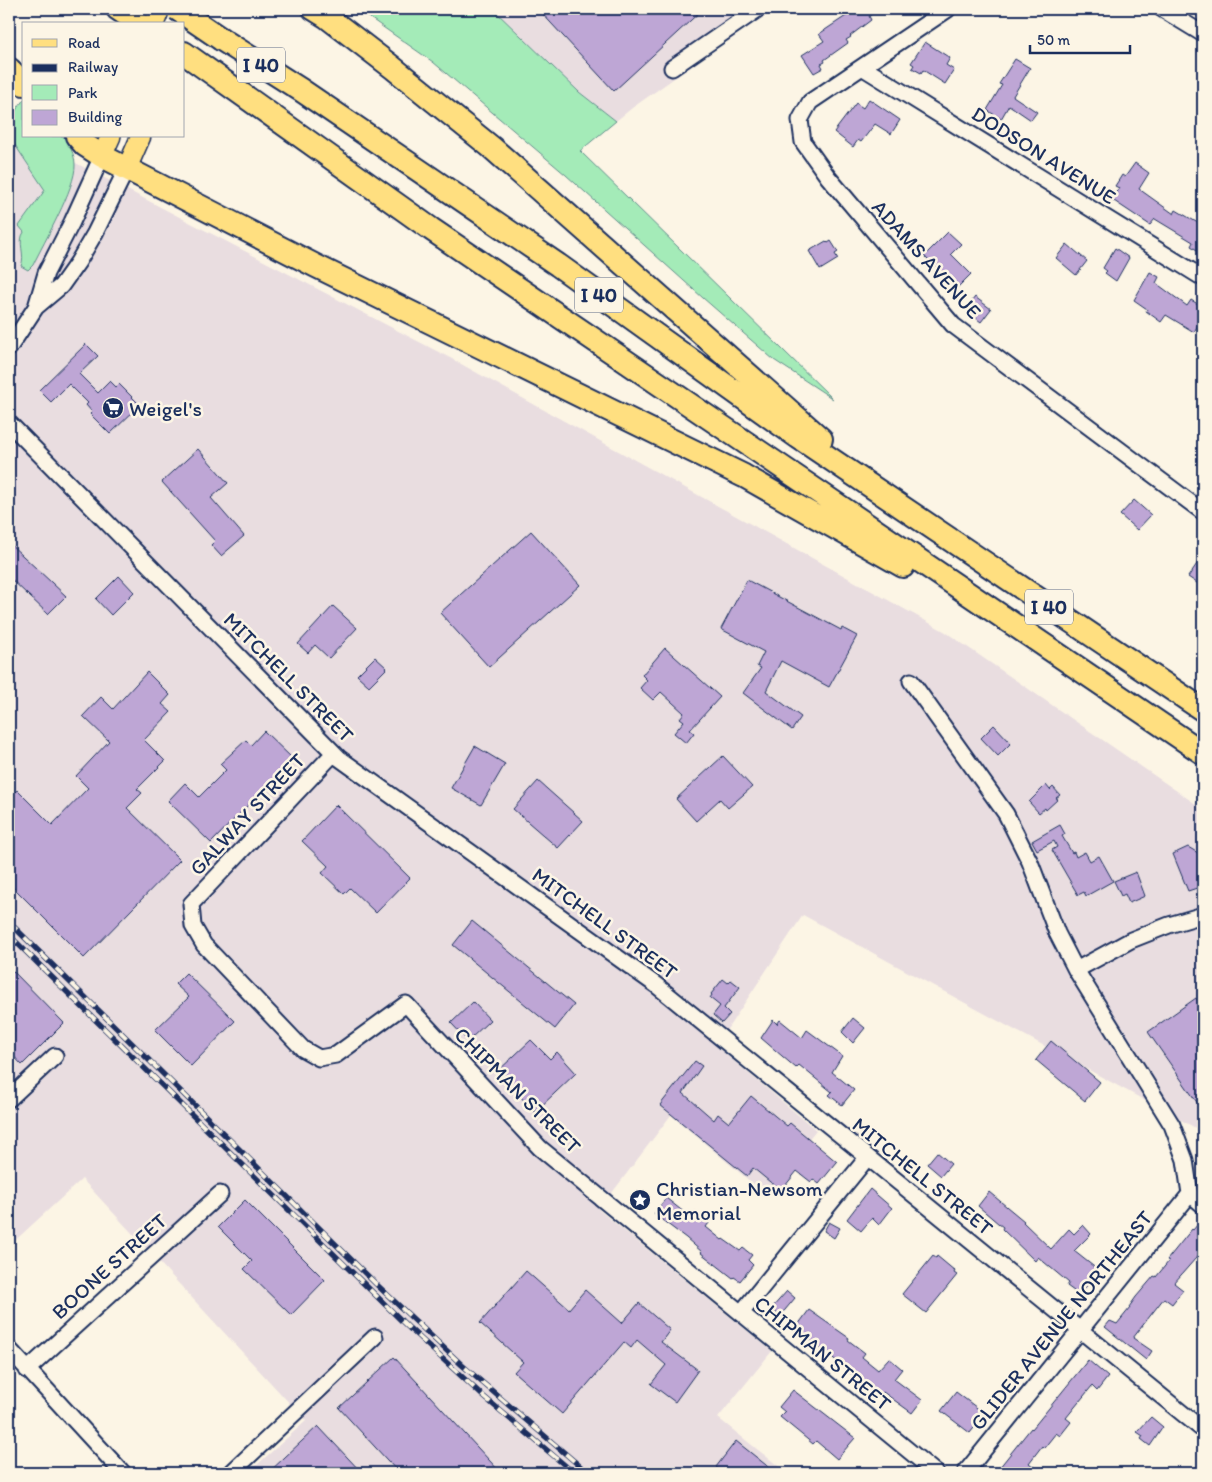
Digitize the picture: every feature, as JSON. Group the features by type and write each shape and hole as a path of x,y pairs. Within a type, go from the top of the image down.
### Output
{"highway":[{"path":"118,9 137,22"},
{"name":"I 40","path":"177,9 301,90 542,254 798,437 1203,710"},
{"path":"314,9 385,62 491,147 896,503"},
{"name":"I 40","path":"185,54 431,229 1203,753"},
{"path":"9,69 22,82"},
{"path":"79,138 85,144 107,146 127,168 316,266 744,476 1047,648"}],"main road":[{"path":"155,22 160,9"},
{"path":"183,22 188,9"},
{"path":"127,168 141,138"}],"street":[{"path":"672,68 758,9"},
{"name":"ADAMS AVENUE","path":"948,9 810,102 800,120 803,142 828,177 953,325 1203,512"},
{"path":"1162,9 1203,34"},
{"name":"DODSON AVENUE","path":"862,67 1203,278"},
{"path":"36,307 46,273 107,146"},
{"path":"9,348 36,307 61,286 78,262 95,233 127,168"},
{"name":"MITCHELL STREET","path":"9,423 334,753 656,985 1203,1430"},
{"path":"911,680 1006,814 1030,862 1057,933 1076,970 1172,1124 1185,1160 1190,1194 1203,1205"},
{"name":"GALWAY STREET","path":"191,904 334,753"},
{"name":"CHIPMAN STREET","path":"191,904 193,926 204,945 303,1049 319,1058 336,1055 406,1004 540,1148 936,1473"},
{"path":"1076,970 1131,940 1203,915"},
{"path":"9,1099 54,1056"},
{"path":"741,1313 867,1158"},
{"name":"BOONE STREET","path":"28,1370 220,1194"},
{"name":"GLIDER AVENUE NORTHEAST","path":"965,1473 1190,1194"},
{"path":"231,1473 375,1337"},
{"path":"9,1350 123,1473"}],"shaded area":[{"path":"493,9 772,9 616,121 579,92"},
{"path":"9,105 22,117 22,138 28,138 452,359 944,631 1203,809 1203,1132 803,915 716,1046 816,1130 764,1193 671,1115 599,1210 772,1351 718,1418 787,1473 593,1473 579,1463 566,1473 248,1473 306,1421 82,1179 9,1246"}],"green space":[{"path":"357,9 493,9 579,92 616,121 580,151 833,399 774,360 566,175 433,62"},
{"path":"22,102 22,138 64,138 73,153 75,161 74,175 65,200 33,265 28,270 21,266 23,257 21,240 24,232 19,226 45,190 9,136 9,120"}],"building":[{"path":"538,9 703,9 614,91"},
{"path":"845,9 879,9 869,16 871,20 846,40 848,43 824,60 825,62 821,64 823,68 814,73 802,55 824,41 819,34 849,14"},
{"path":"925,42 950,58 946,65 954,70 945,84 923,70 921,73 912,68 914,65 911,63"},
{"path":"1015,59 1030,68 1013,96 1037,112 1031,120 1009,105 1001,119 987,110 1002,85 999,84"},
{"path":"869,99 900,120 891,134 875,124 861,142 858,140 853,147 834,132 856,103 863,108"},
{"path":"1135,163 1149,173 1139,189 1174,214 1176,210 1203,226 1203,254 1191,246 1193,242 1155,219 1150,225 1111,199 1119,188 1115,186 1122,175 1125,177"},
{"path":"948,232 961,244 951,254 971,274 957,288 924,256"},
{"path":"826,241 828,243 831,241 838,252 835,254 838,259 820,270 809,251"},
{"path":"1067,244 1087,261 1076,275 1056,258"},
{"path":"1115,248 1129,258 1116,281 1105,273 1107,271 1103,268"},
{"path":"1150,272 1159,277 1156,283 1187,306 1191,300 1203,307 1203,316 1194,332 1166,315 1161,322 1134,300"},
{"path":"975,297 991,309 981,322 965,310"},
{"path":"86,344 98,356 79,374 98,393 110,381 116,387 119,384 140,405 110,434 90,414 92,412 86,405 88,403 69,384 51,402 39,390"},
{"path":"198,449 228,483 211,498 244,536 221,556 211,545 215,541 162,482"},
{"path":"1134,500 1151,515 1137,530 1120,515"},
{"path":"531,531 580,585 489,667 440,613"},
{"path":"9,543 66,596 48,614 9,577"},
{"path":"1203,555 1203,587 1188,577"},
{"path":"119,576 134,592 111,615 96,599"},
{"path":"747,580 841,630 842,628 857,636 829,687 781,661 766,691 801,717 792,730 743,693 761,668 757,666 764,652 721,629"},
{"path":"333,606 357,628 329,658 315,645 308,653 298,644"},
{"path":"665,648 720,697 690,730 694,733 686,743 674,733 684,721 680,718 684,713 661,692 653,700 640,688 647,680 642,675"},
{"path":"375,657 387,668 369,686 357,675"},
{"path":"147,672 170,695 162,704 171,712 144,740 165,761 137,789 142,793 127,808 180,860 84,958 9,883 9,798 17,790 52,825 88,788 76,776 109,741 83,716 101,697 113,709"},
{"path":"994,725 1011,743 998,756 981,738"},
{"path":"264,731 293,759 211,843 168,801 185,783 199,797 226,770 220,764 246,740 251,745"},
{"path":"475,746 505,764 481,805 451,788"},
{"path":"723,756 752,787 728,808 720,799 696,821 676,799"},
{"path":"538,781 583,821 558,848 513,809"},
{"path":"1046,785 1050,790 1053,787 1060,795 1046,810 1045,808 1039,813 1029,802"},
{"path":"336,805 410,878 376,913 350,888 344,894 322,873 328,866 302,841"},
{"path":"1060,825 1065,834 1062,836 1072,853 1074,852 1076,857 1085,852 1090,861 1099,856 1113,881 1086,896 1084,892 1078,895 1052,850 1057,847 1054,841 1037,850 1032,841"},
{"path":"1188,847 1203,856 1203,886 1188,891 1173,854"},
{"path":"1136,872 1145,896 1129,903 1125,894 1121,896 1114,881"},
{"path":"472,921 574,1005 555,1029 453,945"},
{"path":"9,967 64,1023 22,1065 9,1051"},
{"path":"186,973 235,1021 191,1066 155,1030 189,997 175,984"},
{"path":"723,979 728,983 731,980 740,987 724,1008 730,1014 722,1023 713,1015 720,1006 710,998"},
{"path":"1196,998 1203,1009 1203,1111 1148,1032"},
{"path":"473,1002 490,1020 468,1041 451,1023"},
{"path":"853,1018 865,1028 853,1043 842,1032"},
{"path":"773,1020 777,1024 780,1020 802,1038 807,1030 842,1056 832,1072 854,1090 842,1105 829,1095 832,1092 799,1065 796,1068 761,1038"},
{"path":"531,1040 550,1059 557,1052 576,1073 535,1112 497,1072"},
{"path":"1051,1041 1100,1082 1085,1101 1036,1060"},
{"path":"695,1061 702,1066 683,1093 714,1120 718,1114 729,1123 751,1096 787,1126 790,1123 837,1162 819,1184 813,1179 811,1182 797,1171 781,1191 753,1168 747,1176 660,1105"},
{"path":"937,1152 951,1164 941,1176 927,1164"},
{"path":"870,1189 892,1208 879,1225 872,1218 861,1231 847,1219"},
{"path":"989,1192 1024,1221 1051,1249 1069,1229 1074,1234 1083,1225 1091,1234 1074,1251 1098,1270 1082,1292 1078,1294 1067,1286 1069,1283 1038,1257 1035,1261 1002,1229 1003,1227 978,1206"},
{"path":"666,1198 690,1217 695,1211 709,1223 706,1227 722,1240 740,1251 743,1248 752,1255 748,1260 753,1265 740,1281 733,1278 654,1214"},
{"path":"245,1200 325,1280 291,1315 244,1269 252,1261 218,1227"},
{"path":"1203,1218 1203,1250 1174,1283 1183,1290 1172,1304 1164,1298 1133,1338 1152,1351 1146,1360 1105,1327 1110,1321 1117,1324 1136,1297 1154,1276 1156,1277 1169,1261 1167,1260"},
{"path":"829,1222 840,1228 834,1238 824,1231"},
{"path":"933,1256 936,1258 937,1256 955,1271 954,1273 957,1275 926,1313 902,1294"},
{"path":"526,1271 569,1309 585,1290 622,1323 639,1303 670,1330 661,1342 698,1370 675,1402 651,1384 666,1365 637,1340 631,1348 624,1342 562,1414 514,1372 523,1362 480,1323"},
{"path":"787,1291 795,1298 780,1316 771,1309"},
{"path":"809,1310 849,1338 848,1340 865,1353 862,1357 878,1370 889,1358 902,1369 894,1379 922,1400 912,1413 883,1392 881,1396 874,1392 795,1329"},
{"path":"394,1357 501,1473 399,1473 339,1408"},
{"path":"1088,1360 1108,1377 1097,1391 1092,1386 1066,1418 1071,1422 1060,1436 1056,1433 1044,1448 1042,1446 1029,1463 1034,1467 1029,1473 995,1473 1031,1428"},
{"path":"793,1390 855,1438 837,1459 816,1441 813,1444 780,1417 785,1412 779,1407"},
{"path":"956,1392 985,1414 970,1433 941,1411"},
{"path":"1151,1417 1163,1427 1150,1446 1141,1439 1143,1436 1137,1432"},
{"path":"318,1426 362,1473 268,1473"},
{"path":"736,1441 776,1473 724,1473 716,1467"}],"railway":[{"path":"9,922 376,1284 462,1365 588,1473"},
{"path":"9,935 408,1327 483,1396 574,1473"}],"place":[{"name":"Weigel's","path":"113,408"},
{"name":"Christian-Newsom Memorial","path":"640,1200"}]}
